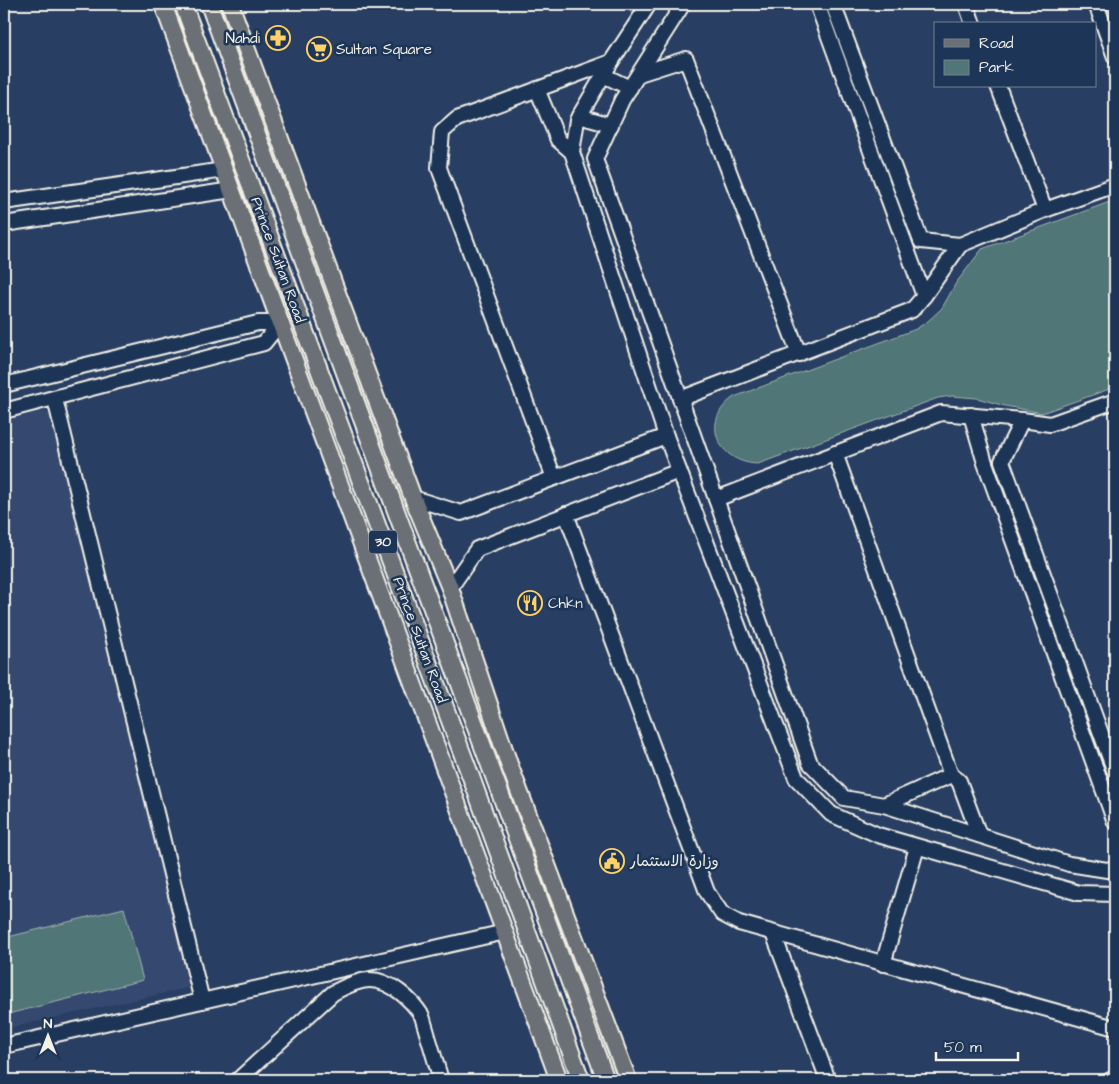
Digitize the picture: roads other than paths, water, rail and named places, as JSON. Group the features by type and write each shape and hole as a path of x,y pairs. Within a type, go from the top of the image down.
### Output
{"main road":[{"path":"163,4 559,1080"},
{"name":"Prince Sultan Road","path":"183,4 581,1080"},
{"name":"Prince Sultan Road","path":"208,4 606,1080"},
{"path":"230,4 414,498 450,588 509,764 628,1080"},
{"path":"305,264 324,256"},
{"path":"364,548 383,542"},
{"path":"492,770 509,764"}],"street":[{"path":"649,4 579,116 572,152 666,436 796,778 831,814 878,835 1079,893 1115,894"},
{"path":"683,4 622,100 595,159 810,763 844,798 884,805 1069,864 1107,870 1115,868"},
{"path":"817,4 924,296"},
{"path":"833,4 921,241 960,244 1045,210 1115,185"},
{"path":"966,4 972,22"},
{"path":"1096,4 1115,57"},
{"path":"639,74 686,59 799,354"},
{"path":"554,478 439,168 442,132 457,119 611,62"},
{"path":"603,75 630,88"},
{"path":"999,88 1045,210"},
{"path":"537,89 558,140 572,152"},
{"path":"579,116 611,125"},
{"path":"4,202 224,170"},
{"path":"4,224 232,190"},
{"path":"680,399 912,310 960,244"},
{"path":"4,385 258,323 280,323"},
{"path":"4,411 264,343 280,323"},
{"path":"54,398 202,1000"},
{"path":"716,499 940,413 1050,424 1114,406"},
{"path":"971,416 985,463 1115,822"},
{"path":"1022,420 1002,461 1110,740 1115,772"},
{"path":"414,498 461,513 666,436"},
{"path":"835,453 952,775 959,781 979,835"},
{"path":"985,463 1002,461"},
{"path":"450,588 477,548 679,471"},
{"path":"566,514 707,892 722,914 738,923 1115,1028"},
{"path":"884,805 952,775"},
{"path":"883,964 917,847"},
{"path":"4,1046 505,932"},
{"path":"773,933 828,1080"},
{"path":"238,1080 333,993 344,987 371,980 385,983 406,997 416,1007 422,1016 441,1080"},
{"path":"1110,1080 1115,1078"}],"place":[{"name":"Nahdi","path":"278,38"},
{"name":"Sultan Square","path":"319,49"},
{"name":"Chkn","path":"530,603"},
{"name":"وزارة الاستثمار","path":"612,861"}]}
